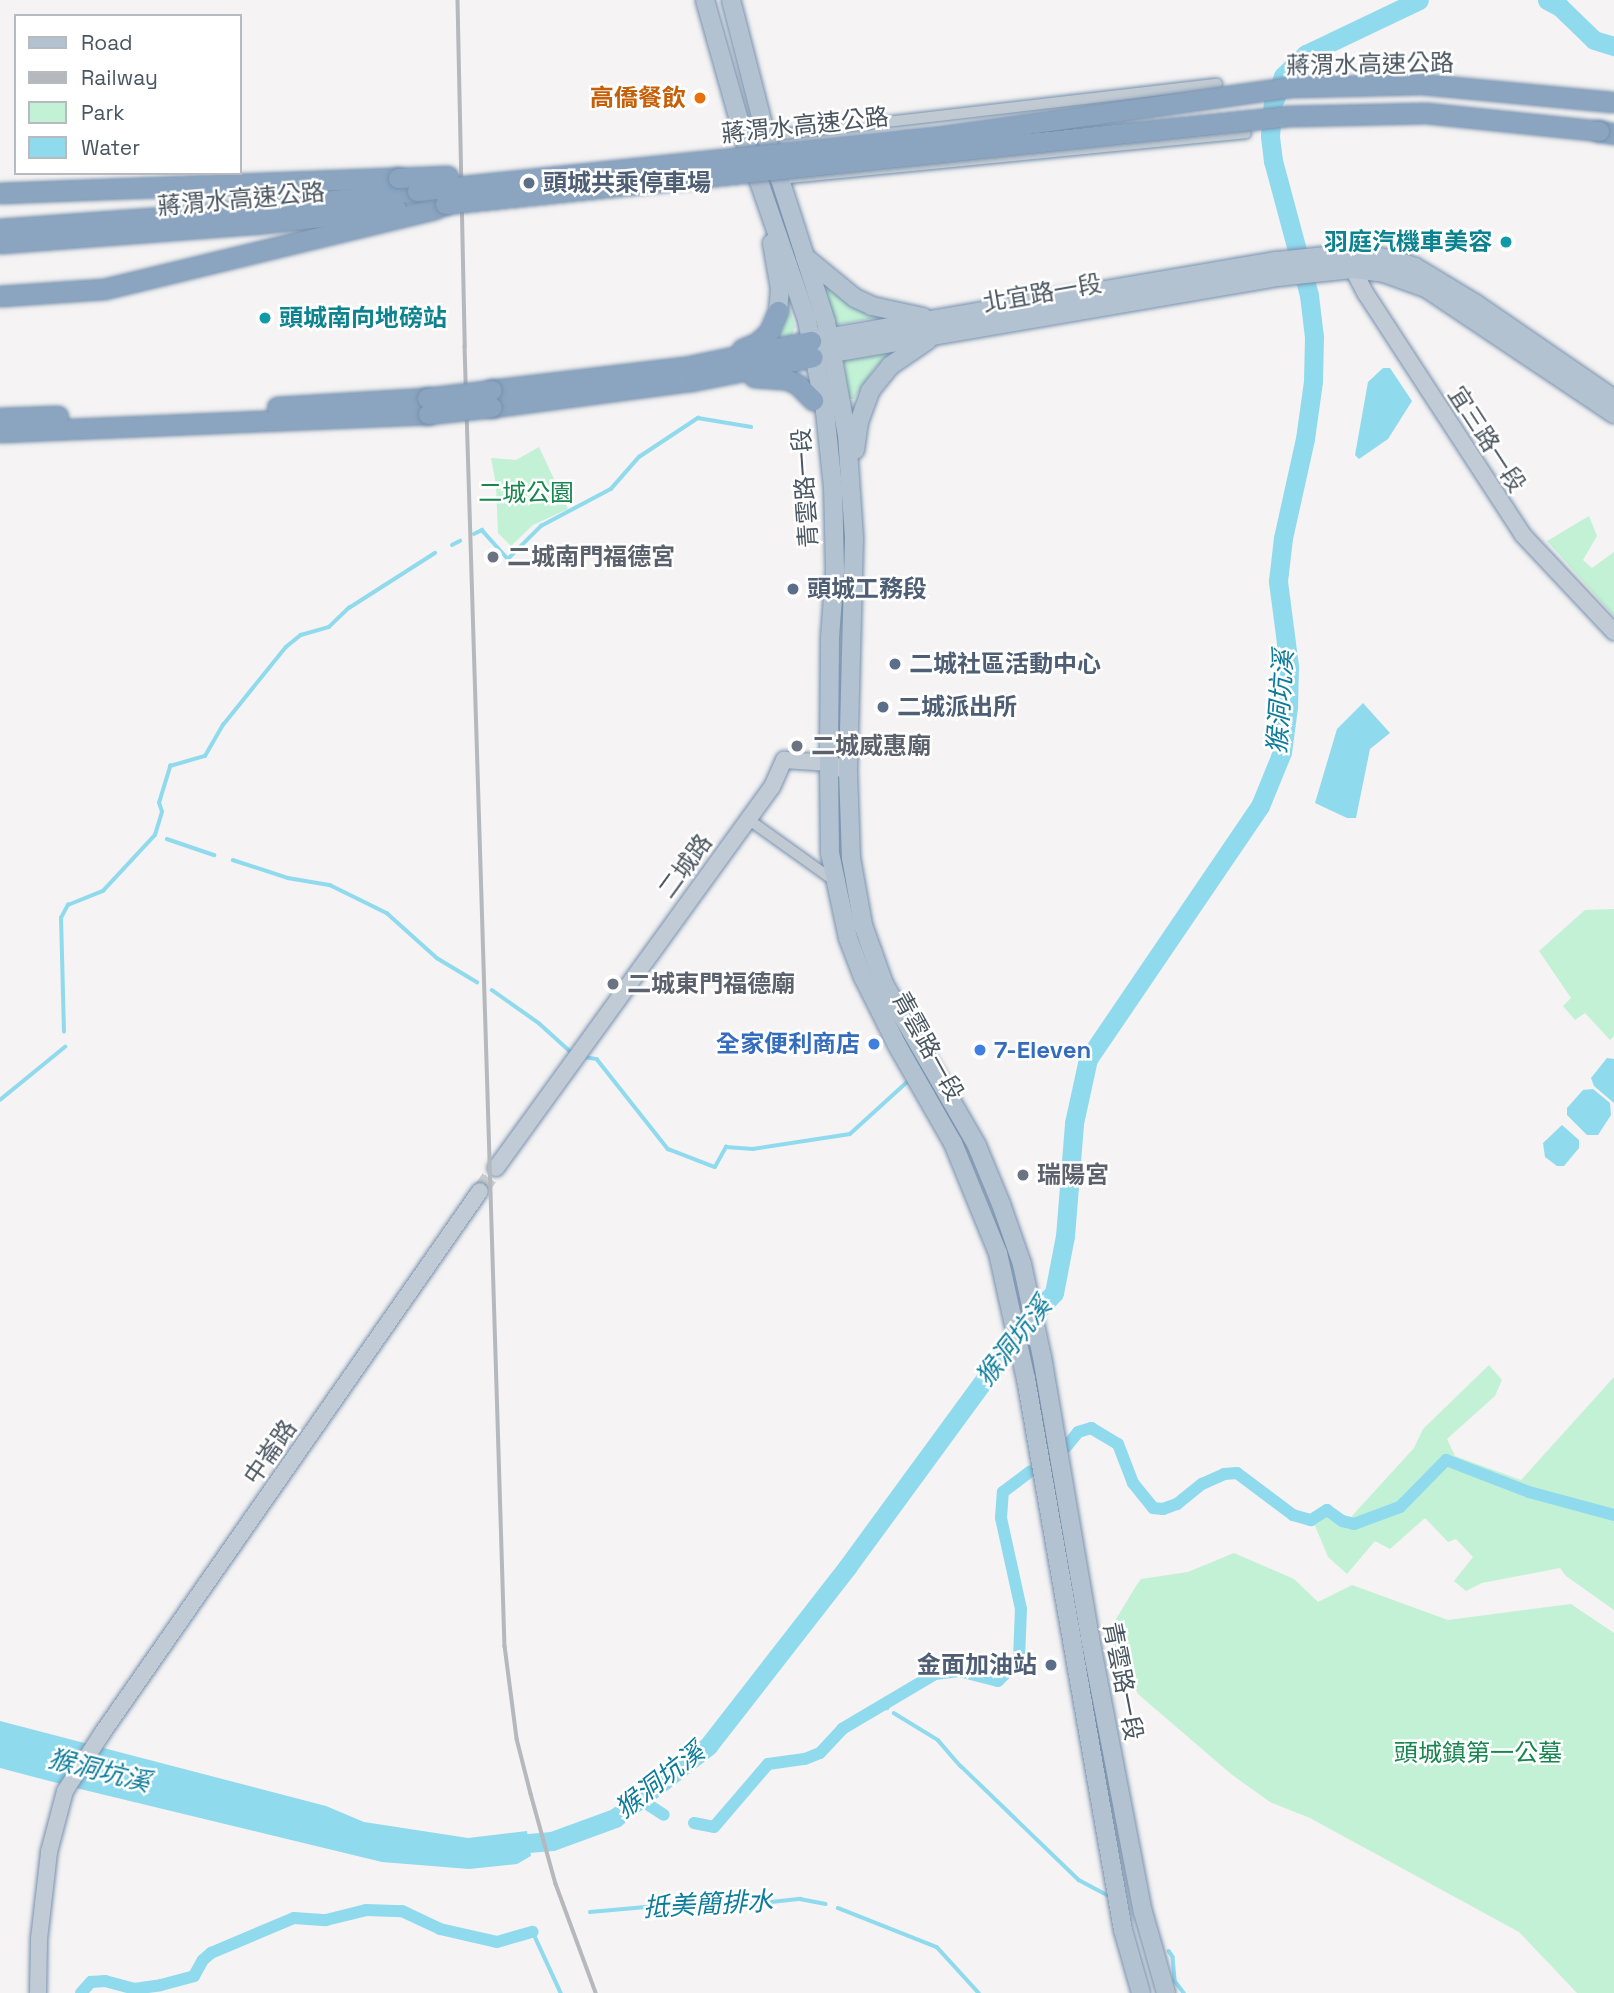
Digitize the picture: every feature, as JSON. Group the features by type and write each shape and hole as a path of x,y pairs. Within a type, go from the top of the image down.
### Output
{"highway":[{"name":"蔣渭水高速公路","path":"0,243 240,225 418,204 575,173 942,136 1292,88 1422,84 1613,102"},
{"name":"蔣渭水高速公路","path":"0,229 181,216 444,204 1289,116 1426,113 1542,123 1614,135"},
{"path":"0,193 575,173"},
{"path":"0,296 104,289 418,204"},
{"path":"688,374 757,344 769,332 778,311"},
{"path":"0,432 428,406 688,374 822,347"},
{"path":"688,374 773,376 797,384 819,405"},
{"path":"0,418 390,402 428,406"},
{"path":"0,442 99,427"}],"main road":[{"name":"青雲路一段","path":"705,0 744,138 807,320 822,347 819,405 833,487 835,570 829,763 830,853 848,938 863,977 897,1045 953,1143 984,1213 1007,1288 1123,1930 1142,1993"},
{"name":"青雲路一段","path":"731,0 766,136 805,257 851,482 854,539 848,772 851,858 863,925 884,984 981,1156 1022,1264 1045,1375 1090,1638 1143,1912 1166,1993"},
{"path":"770,215 780,289 778,311"},
{"path":"805,257 855,298 872,306 933,319"},
{"path":"1277,269 1391,259 1415,267 1476,304 1614,399"},
{"path":"1344,262 1426,288 1614,414"},
{"name":"北宜路一段","path":"822,347 933,319 1277,269"},
{"name":"北宜路一段","path":"822,347 933,337 1277,269"},
{"path":"851,482 859,422 870,391 890,366 933,337"}],"street":[{"path":"766,136 1217,85"},
{"path":"779,179 1246,133"},
{"name":"宜三路一段","path":"1344,262 1523,535 1614,632"},
{"path":"831,695 850,695"},
{"name":"二城路","path":"496,1168 772,787 784,760 829,763 848,772"},
{"path":"748,819 836,882"},
{"name":"中崙路","path":"38,1993 39,1939 49,1852 65,1791 98,1739 480,1191"}],"green space":[{"path":"828,286 880,317 836,325 824,295"},
{"path":"784,304 789,306 795,327 792,336 758,346"},
{"path":"889,350 891,352 874,369 854,399 849,399 843,357"},
{"name":"二城公園","path":"539,447 568,509 533,525 511,546 498,533 496,485 491,458 516,460"},
{"path":"1589,516 1597,536 1583,560 1592,568 1614,552 1614,616 1547,541"},
{"path":"1614,909 1614,1036 1610,1040 1585,1013 1575,1020 1563,1006 1571,998 1539,951 1585,910"},
{"path":"1489,1365 1502,1380 1495,1396 1447,1439 1455,1456 1521,1480 1614,1377 1614,1610 1566,1576 1560,1568 1482,1583 1466,1591 1454,1581 1473,1557 1456,1539 1448,1542 1425,1518 1390,1549 1375,1541 1347,1574 1328,1557 1311,1516 1325,1510 1351,1517 1414,1448 1423,1429"},
{"name":"頭城鎮第一公墓","path":"1234,1553 1294,1579 1318,1602 1352,1585 1448,1620 1571,1604 1614,1633 1614,1993 1577,1993 1519,1932 1310,1818 1270,1802 1231,1774 1138,1694 1113,1645 1113,1624 1136,1586 1141,1579 1188,1572"}],"water":[{"path":"1383,368 1390,368 1412,401 1388,439 1359,459 1355,455 1368,382"},
{"path":"1363,703 1390,733 1370,749 1356,818 1347,818 1315,803 1337,729"},
{"path":"1607,1058 1614,1059 1614,1103 1594,1086 1591,1078"},
{"path":"1593,1089 1610,1103 1611,1115 1598,1135 1587,1135 1567,1115 1567,1108 1583,1090"},
{"path":"1562,1125 1579,1140 1579,1148 1564,1166 1557,1166 1545,1157 1543,1143"},
{"path":"0,1721 326,1806 364,1822 468,1838 527,1831 531,1856 517,1864 469,1869 382,1862 76,1788 0,1768"}],"waterway":[{"name":"猴洞坑溪","path":"505,1845 552,1841 615,1818 708,1746 848,1566 1025,1324 1054,1293 1065,1236 1074,1123 1088,1059 1260,806 1282,752 1288,707 1289,666 1278,581 1283,538 1305,439 1313,381 1314,337 1309,295 1273,161 1270,136 1273,104 1283,76 1306,54 1419,0"},
{"path":"1547,0 1560,7 1594,40 1614,46"},
{"path":"474,534 482,530 508,559 541,526 611,489 639,457 698,418 751,427"},
{"path":"452,545 460,541"},
{"path":"64,1032 61,918 68,905 103,891 155,835 162,812 159,803 170,766 205,756 223,725 286,647 301,635 329,627 349,608 435,553"},
{"path":"167,839 214,855"},
{"path":"233,860 288,878 330,885 387,913 437,958 477,982"},
{"path":"492,990 539,1023 572,1053"},
{"path":"0,1100 65,1047"},
{"path":"584,1057 597,1059 668,1149 715,1167 726,1147 753,1149 850,1134 906,1083"},
{"path":"1066,1447 1078,1432 1091,1428 1118,1444 1133,1483 1153,1508 1163,1509 1177,1504 1202,1484 1224,1474 1237,1473 1293,1515 1311,1520 1327,1510 1342,1521 1354,1524 1400,1507 1446,1460 1529,1492 1614,1515"},
{"path":"694,1823 714,1827 768,1764 805,1759 820,1753 842,1729 935,1674 959,1671 998,1681 1019,1660 1021,1609 1001,1518 1003,1492 1030,1472"},
{"path":"880,1705 887,1708"},
{"path":"894,1713 938,1740 961,1766 1079,1880 1107,1895"},
{"path":"641,1800 664,1815"},
{"name":"抵美簡排水","path":"590,1912 668,1905 706,1909 800,1899 826,1904"},
{"name":"抵美簡排水","path":"838,1908 937,1947 979,1993"},
{"name":"抵美簡排水","path":"81,1993 91,1982 105,1981 134,1989 194,1976 203,1960 211,1953 294,1918 326,1920 366,1910 402,1911 440,1929 497,1942 533,1932"},
{"path":"533,1932 561,1993"},
{"path":"1169,1951 1173,1957 1175,1981 1184,1993"}],"tunnel":[{"path":"480,1191 496,1168"}],"railway":[{"path":"458,0 465,346 505,1646 517,1739 531,1794 556,1884 596,1993"}],"place":[{"name":"高僑餐飲","path":"700,98"},
{"name":"頭城共乘停車場","path":"529,183"},
{"name":"羽庭汽機車美容","path":"1506,242"},
{"name":"頭城南向地磅站","path":"265,318"},
{"name":"二城南門福德宮","path":"493,557"},
{"name":"頭城工務段","path":"793,589"},
{"name":"二城社區活動中心","path":"895,664"},
{"name":"二城派出所","path":"883,707"},
{"name":"二城威惠廟","path":"797,746"},
{"name":"二城東門福德廟","path":"613,984"},
{"name":"全家便利商店","path":"874,1044"},
{"name":"7-Eleven","path":"980,1050"},
{"name":"瑞陽宮","path":"1023,1175"},
{"name":"金面加油站","path":"1051,1665"}]}
